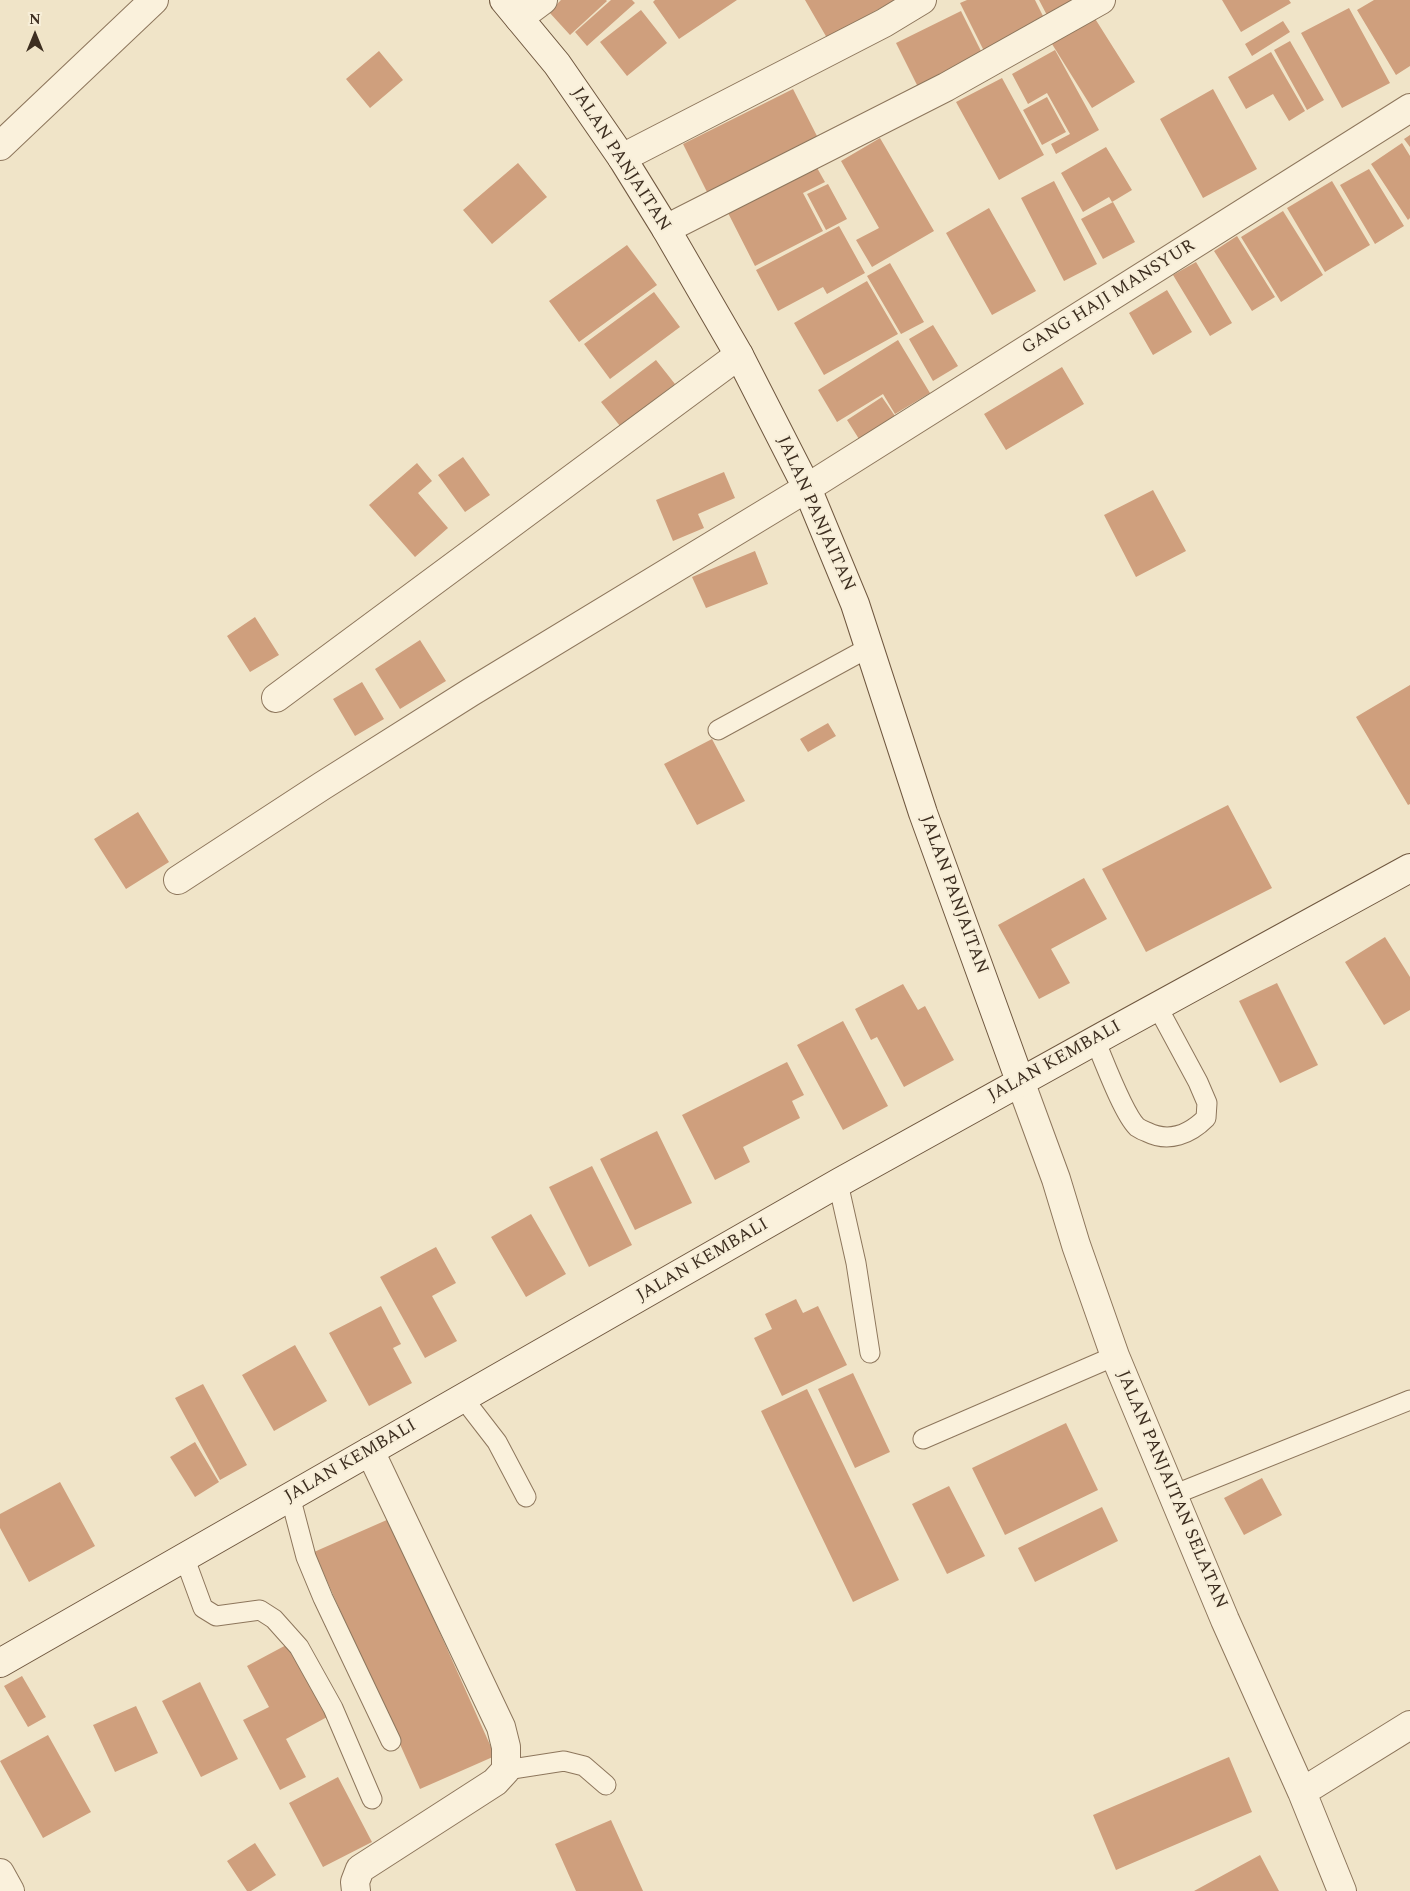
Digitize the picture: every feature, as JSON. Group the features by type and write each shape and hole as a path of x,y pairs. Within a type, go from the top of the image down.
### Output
{"street":[{"path":"0,146 154,0"},
{"path":"511,9 543,0"},
{"path":"622,158 884,23 922,0"},
{"path":"666,230 946,87 1101,0"},
{"name":"JALAN PANJAITAN","path":"511,9 557,64 622,158 739,355 807,488 855,604 923,813 1020,1081"},
{"name":"GANG HAJI MANSYUR","path":"178,880 463,697 807,488 1410,108"},
{"path":"276,698 739,355"},
{"name":"JALAN KEMBALI","path":"0,1663 185,1559 290,1496 838,1183 1020,1081 1410,868"},
{"name":"JALAN PANJAITAN SELATAN","path":"1020,1081 1056,1179 1076,1245 1115,1356 1225,1620 1302,1792 1342,1891"},
{"path":"356,1891 355,1882 360,1869 495,1782 506,1770 506,1747 501,1727 370,1451"},
{"path":"1302,1792 1410,1724"},
{"path":"0,1873 10,1891"}],"lane":[{"path":"718,730 870,647"},
{"path":"1095,1040 1126,1110 1138,1127 1156,1136 1175,1138 1198,1127 1206,1118 1207,1103 1198,1082 1157,1006"},
{"path":"838,1183 856,1263 870,1353"},
{"path":"923,1439 1115,1356"},
{"path":"463,1398 497,1442 526,1497"},
{"path":"1173,1495 1410,1400"},
{"path":"290,1496 306,1557 323,1598 391,1741"},
{"path":"185,1559 203,1608 216,1616 260,1610 274,1619 299,1647 333,1708 372,1799"},
{"path":"506,1770 564,1761 584,1766 606,1785"}],"building":[{"path":"561,0 607,1 570,35 549,12"},
{"path":"611,0 632,0 635,3 587,46 575,32"},
{"path":"655,0 737,0 679,39 653,2"},
{"path":"805,0 895,0 827,38"},
{"path":"967,0 1035,0 1047,24 986,55 960,3"},
{"path":"1039,0 1084,0 1049,19"},
{"path":"1222,0 1289,0 1291,3 1241,32"},
{"path":"1374,0 1410,0 1410,66 1396,75 1357,10"},
{"path":"1349,8 1390,83 1342,108 1301,33"},
{"path":"641,10 667,43 627,76 600,42"},
{"path":"961,11 985,59 920,91 896,43"},
{"path":"1094,17 1135,82 1092,108 1052,44"},
{"path":"1283,21 1290,32 1252,56 1245,44"},
{"path":"1290,41 1324,100 1307,110 1274,50"},
{"path":"1055,50 1099,130 1056,154 1051,144 1070,134 1047,93 1028,104 1012,74"},
{"path":"379,51 403,80 370,108 346,79"},
{"path":"1271,52 1305,111 1289,121 1273,94 1246,109 1228,77"},
{"path":"1002,78 1044,155 999,180 956,102"},
{"path":"793,89 818,138 708,194 683,144"},
{"path":"1213,89 1257,169 1203,198 1160,119"},
{"path":"1047,97 1066,132 1042,145 1023,110"},
{"path":"1410,135 1410,147 1404,139"},
{"path":"880,138 934,231 872,267 856,240 879,228 841,161"},
{"path":"1402,143 1410,156 1410,218 1408,220 1371,164"},
{"path":"1106,147 1132,190 1112,202 1109,197 1083,212 1061,173"},
{"path":"518,163 547,197 492,244 463,210"},
{"path":"816,166 825,182 803,193 823,231 755,266 727,211"},
{"path":"1369,169 1404,226 1375,244 1340,185"},
{"path":"1054,181 1097,264 1064,281 1021,198"},
{"path":"1332,181 1370,245 1325,272 1287,208"},
{"path":"828,184 847,219 826,230 807,194"},
{"path":"1113,202 1135,242 1103,259 1081,219"},
{"path":"989,208 1036,291 992,315 946,233"},
{"path":"1283,211 1323,275 1281,302 1241,237"},
{"path":"839,226 865,273 827,294 823,287 778,311 756,270"},
{"path":"1237,236 1275,297 1252,311 1214,251"},
{"path":"627,245 657,285 579,342 549,301"},
{"path":"1196,262 1232,323 1210,336 1173,275"},
{"path":"890,263 924,322 901,334 867,276"},
{"path":"867,281 898,334 824,375 794,323"},
{"path":"1167,290 1192,332 1153,355 1129,313"},
{"path":"654,292 680,327 610,379 584,344"},
{"path":"933,325 958,366 933,381 909,339"},
{"path":"898,340 930,393 895,414 883,394 837,422 818,390"},
{"path":"656,360 675,384 620,426 601,402"},
{"path":"1062,367 1084,404 1006,450 984,414"},
{"path":"882,397 895,416 859,439 847,420"},
{"path":"463,457 490,495 465,512 438,475"},
{"path":"417,463 432,481 418,493 448,528 415,557 369,505"},
{"path":"724,472 735,498 698,514 704,528 673,541 656,500"},
{"path":"1153,490 1186,551 1136,577 1104,515"},
{"path":"755,551 768,584 706,608 692,577"},
{"path":"255,617 279,655 250,672 227,636"},
{"path":"420,640 446,681 400,709 375,669"},
{"path":"362,682 384,719 355,736 333,699"},
{"path":"1410,685 1410,804 1408,805 1356,717"},
{"path":"828,723 836,736 808,752 800,739"},
{"path":"712,739 745,801 697,825 664,764"},
{"path":"1228,805 1272,888 1146,952 1102,869"},
{"path":"138,812 169,862 126,889 94,839"},
{"path":"1084,878 1107,919 1051,949 1070,983 1039,999 998,925"},
{"path":"1385,937 1410,977 1410,1010 1384,1025 1345,962"},
{"path":"1277,983 1318,1065 1280,1083 1239,1001"},
{"path":"903,984 918,1010 925,1006 954,1060 904,1087 877,1037 871,1040 855,1009"},
{"path":"843,1021 888,1106 843,1130 797,1045"},
{"path":"787,1062 804,1095 792,1101 800,1118 743,1147 750,1162 715,1180 682,1115"},
{"path":"657,1131 692,1203 635,1230 600,1159"},
{"path":"592,1166 632,1245 589,1267 549,1187"},
{"path":"531,1214 566,1274 526,1297 491,1237"},
{"path":"436,1247 456,1283 432,1296 457,1341 425,1358 380,1277"},
{"path":"796,1299 803,1313 818,1306 847,1365 782,1396 754,1338 772,1329 765,1314"},
{"path":"381,1306 401,1344 393,1348 412,1383 369,1406 329,1333"},
{"path":"295,1345 327,1401 274,1431 242,1375"},
{"path":"853,1373 890,1452 855,1468 818,1389"},
{"path":"203,1384 247,1465 220,1480 175,1398"},
{"path":"807,1389 899,1580 853,1602 761,1411"},
{"path":"1066,1423 1098,1490 1005,1535 972,1468"},
{"path":"195,1442 219,1482 195,1497 170,1457"},
{"path":"1262,1478 1282,1515 1244,1535 1224,1498"},
{"path":"60,1482 95,1546 29,1582 0,1528 0,1514"},
{"path":"949,1486 985,1556 947,1574 912,1504"},
{"path":"1102,1507 1118,1541 1035,1582 1018,1548"},
{"path":"389,1519 495,1756 420,1789 314,1552"},
{"path":"290,1643 329,1716 286,1739 306,1777 280,1790 243,1720 269,1707 247,1666"},
{"path":"22,1676 46,1717 28,1727 4,1686"},
{"path":"200,1682 238,1759 201,1777 162,1701"},
{"path":"136,1706 158,1753 115,1772 93,1725"},
{"path":"48,1735 91,1812 43,1838 0,1761"},
{"path":"1229,1757 1252,1812 1116,1870 1093,1815"},
{"path":"338,1777 372,1842 323,1867 289,1803"},
{"path":"611,1820 643,1891 576,1891 555,1844"},
{"path":"255,1843 276,1875 251,1891 247,1891 227,1861"},
{"path":"1260,1855 1279,1891 1194,1891"}]}
